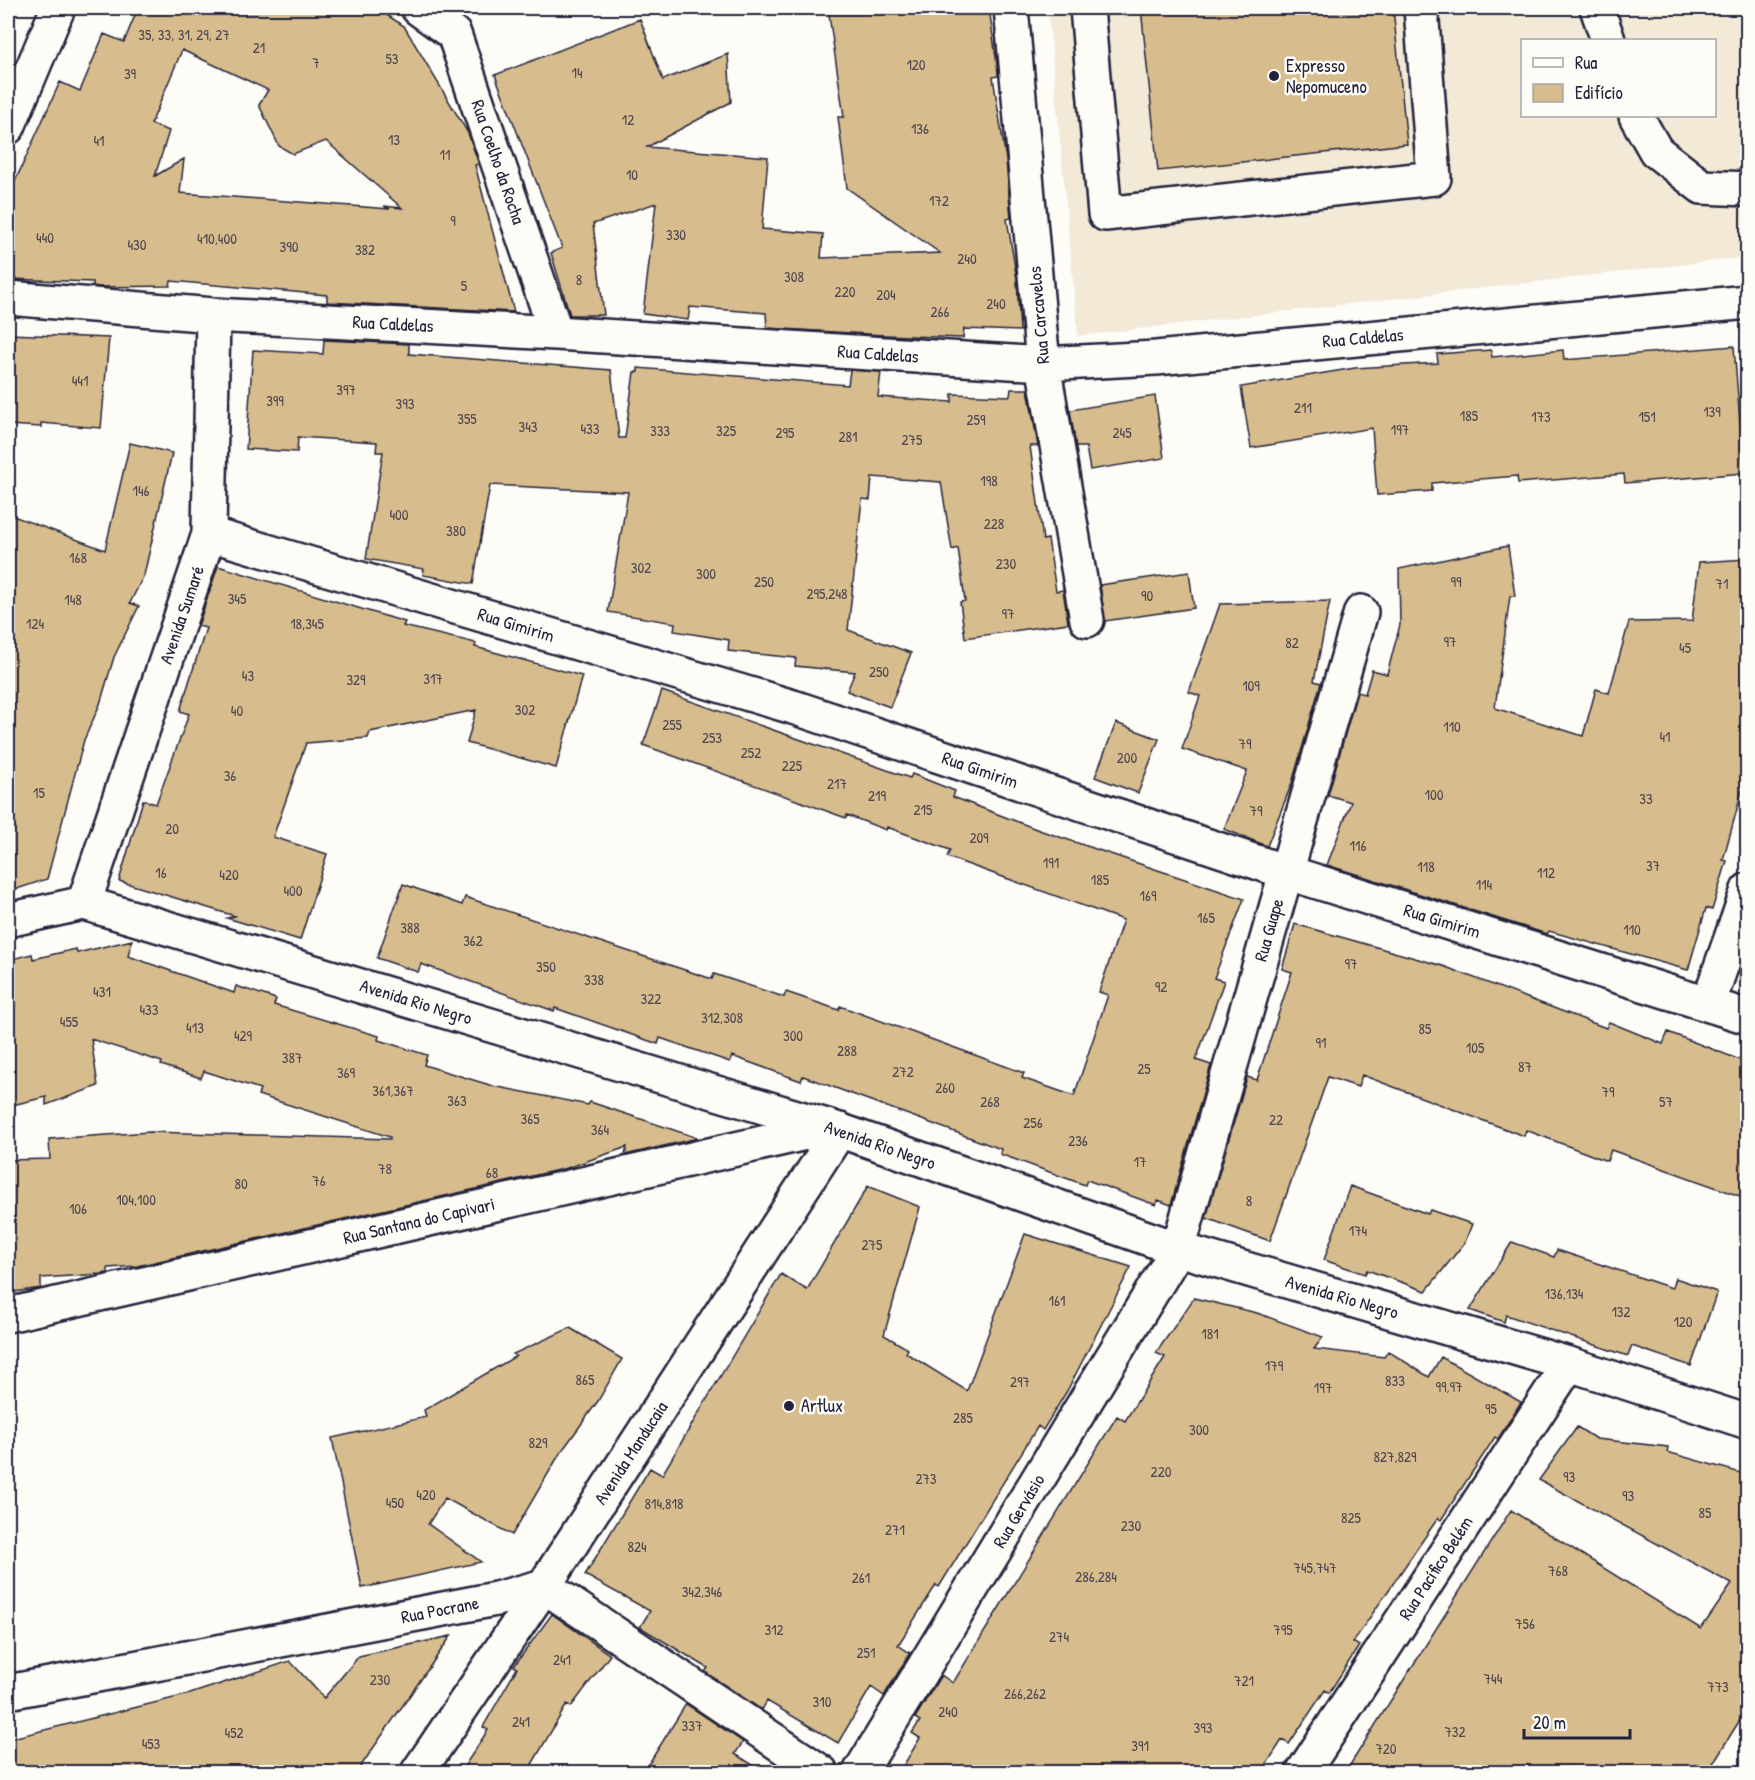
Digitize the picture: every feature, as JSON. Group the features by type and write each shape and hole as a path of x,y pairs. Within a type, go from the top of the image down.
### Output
{"street":[{"path":"8,127 58,8"},
{"name":"Rua Coelho da Rocha","path":"418,8 456,21 556,333"},
{"name":"Rua Carcavelos","path":"1011,8 1043,364 1087,620"},
{"path":"1087,8 1105,214 1434,178 1421,8"},
{"path":"1597,8 1608,39"},
{"path":"1637,117 1656,151 1702,187 1748,189"},
{"name":"Rua Caldelas","path":"8,298 213,315 556,333 1043,364 1156,358 1748,302"},
{"name":"Avenida Sumaré","path":"84,903 209,534 213,315"},
{"name":"Rua Gimirim","path":"209,534 793,707 1286,872 1748,1017"},
{"name":"Rua Guape","path":"1178,1249 1360,612"},
{"path":"1708,1004 1748,890"},
{"name":"Avenida Rio Negro","path":"8,920 84,903 835,1129 1178,1249 1569,1364 1748,1422"},
{"name":"Rua Santana do Capivari","path":"8,1315 835,1129"},
{"name":"Avenida Manducaia","path":"418,1773 544,1586 835,1129"},
{"name":"Rua Gervásio","path":"860,1773 1178,1249"},
{"name":"Rua Pacífico Belém","path":"1303,1773 1569,1364"},
{"path":"544,1586 821,1773"},
{"name":"Rua Pocrane","path":"8,1692 496,1599 544,1586"}],"shaded area":[{"path":"1048,8 1747,8 1747,257 1078,336"}],"building":[{"path":"138,8 376,8 404,26 468,133 479,164 475,165 514,312 327,302 327,295 171,281 170,286 100,287 93,286 93,282 8,279 8,197 60,82 80,91 104,34 124,42","holes":["182,50 268,90 259,105 279,146 293,154 326,141 402,208 384,206 390,209 180,193 184,159 155,176 169,131 151,124"]},
{"path":"828,8 989,8 998,72 998,76 993,77 1006,160 1011,218 1007,219 1017,280 1020,331 964,329 963,338 884,335 767,328 766,313 690,307 688,320 643,314 656,203 593,224 604,315 570,315 551,253 562,248 495,75 640,19 663,80 728,54 731,102 647,147 768,157 762,229 823,234 821,258 940,253 847,188 838,117 844,117"},
{"name":"Expresso Nepomuceno","path":"1141,8 1393,8 1407,144 1158,171"},
{"path":"8,334 109,338 101,428 41,423 41,427 8,425"},
{"path":"324,340 409,344 409,354 611,370 619,438 625,438 634,372 638,372 638,368 848,385 850,370 881,372 878,397 952,402 952,394 1010,396 1011,389 1028,389 1038,446 1030,446 1043,540 1048,539 1056,591 1063,590 1068,623 965,638 960,602 965,601 958,548 952,550 941,482 872,477 870,500 862,499 848,630 911,653 890,707 847,691 855,672 795,666 796,658 728,651 729,640 674,631 675,623 608,612 628,492 490,485 473,584 423,575 424,569 366,559 383,452 376,452 377,442 298,437 297,452 246,449 253,350 323,354"},
{"path":"1734,346 1744,473 1625,483 1624,474 1518,483 1517,476 1432,483 1432,491 1377,495 1372,428 1251,448 1241,387 1355,368 1438,363 1437,354 1491,350 1492,357 1563,350 1564,360"},
{"path":"1155,396 1164,458 1090,470 1086,447 1076,447 1070,410"},
{"path":"130,443 172,453 144,575 130,603 139,606 114,657 100,704 84,740 47,879 8,892 8,514 105,550"},
{"path":"1508,546 1515,596 1510,596 1495,708 1583,736 1596,689 1609,693 1629,622 1692,621 1699,562 1748,559 1748,788 1743,787 1723,860 1727,861 1712,910 1706,908 1688,970 1549,931 1547,934 1327,865 1351,802 1328,795 1357,692 1365,694 1372,670 1387,674 1400,625 1399,569"},
{"path":"218,566 405,622 403,626 476,643 475,647 582,676 556,768 467,743 476,710 370,732 368,738 306,743 273,837 327,854 300,940 227,918 235,916 119,881 143,800 156,804 189,714 180,711 206,628 198,626"},
{"path":"1189,572 1194,608 1105,621 1100,585"},
{"path":"1330,601 1314,681 1321,683 1292,783 1267,846 1224,829 1247,771 1182,749 1200,696 1189,692 1220,604"},
{"path":"662,691 910,778 912,774 955,791 953,797 1039,830 1244,899 1214,978 1224,981 1196,1060 1211,1065 1171,1205 1158,1200 1156,1205 1087,1180 1085,1185 1000,1154 1001,1149 803,1076 801,1081 732,1056 730,1062 660,1038 658,1044 555,1008 554,1011 421,964 418,972 377,958 403,884 462,905 465,897 712,979 714,974 784,997 786,992 839,1010 840,1006 1024,1073 1022,1078 1074,1096 1108,995 1099,992 1123,920 947,857 950,850 887,827 886,830 847,815 846,818 643,745"},
{"path":"1116,723 1159,739 1138,793 1095,777"},
{"path":"1295,924 1443,966 1606,1028 1609,1022 1663,1044 1668,1032 1748,1063 1748,1199 1611,1150 1607,1161 1526,1130 1524,1136 1362,1075 1358,1087 1328,1077 1270,1241 1206,1218 1247,1077 1257,1080 1292,972 1282,969"},
{"path":"132,940 128,956 234,993 236,986 276,999 274,1005 379,1036 378,1040 427,1055 424,1065 493,1086 588,1105 590,1102 698,1138 625,1155 627,1147 567,1168 137,1266 108,1268 108,1273 41,1278 41,1288 8,1293 8,1160 50,1159 49,1139 150,1132 390,1139 390,1137 258,1095 260,1089 204,1071 201,1078 161,1065 162,1062 91,1039 98,1086 46,1105 46,1097 8,1106 8,960 32,954 33,959 76,949 77,953"},
{"path":"868,1186 920,1207 884,1335 908,1349 906,1353 967,1391 1025,1234 1131,1267 1067,1391 1043,1430 1038,1426 939,1587 936,1585 898,1645 910,1653 884,1696 871,1687 838,1743 767,1701 762,1710 705,1672 708,1668 640,1627 650,1611 585,1575 650,1468 662,1475 781,1274 807,1290"},
{"path":"1350,1186 1428,1214 1430,1210 1472,1224 1465,1242 1426,1291 1367,1270 1365,1274 1324,1260"},
{"path":"1512,1242 1554,1257 1557,1250 1672,1288 1675,1278 1717,1292 1691,1366 1632,1346 1628,1356 1506,1315 1504,1322 1470,1310"},
{"path":"1194,1298 1257,1313 1323,1337 1314,1349 1384,1357 1388,1351 1429,1377 1441,1357 1521,1402 1498,1439 1495,1437 1441,1520 1438,1518 1353,1642 1359,1646 1329,1693 1325,1690 1289,1744 1282,1740 1261,1773 899,1773 920,1738 912,1733 920,1721 915,1718 941,1675 953,1683 1117,1416 1125,1421 1165,1357 1156,1353"},
{"path":"570,1328 622,1359 598,1401 559,1455 512,1535 445,1498 428,1524 481,1562 362,1588 332,1438 426,1417 424,1410 516,1356 513,1354"},
{"path":"1577,1427 1596,1439 1668,1447 1667,1452 1748,1475 1748,1707 1707,1773 1345,1773 1511,1510 1701,1629 1732,1584 1539,1480"},
{"path":"552,1614 610,1655 571,1707 567,1704 527,1773 460,1773 488,1730 483,1727 517,1668 514,1666"},
{"path":"451,1636 356,1773 8,1773 8,1739 190,1694 290,1661 324,1698 359,1656"},
{"path":"686,1704 743,1742 735,1754 766,1773 643,1773"}],"place":[{"name":"Expresso Nepomuceno","path":"1274,76"},
{"name":"Artlux","path":"789,1406"}]}
